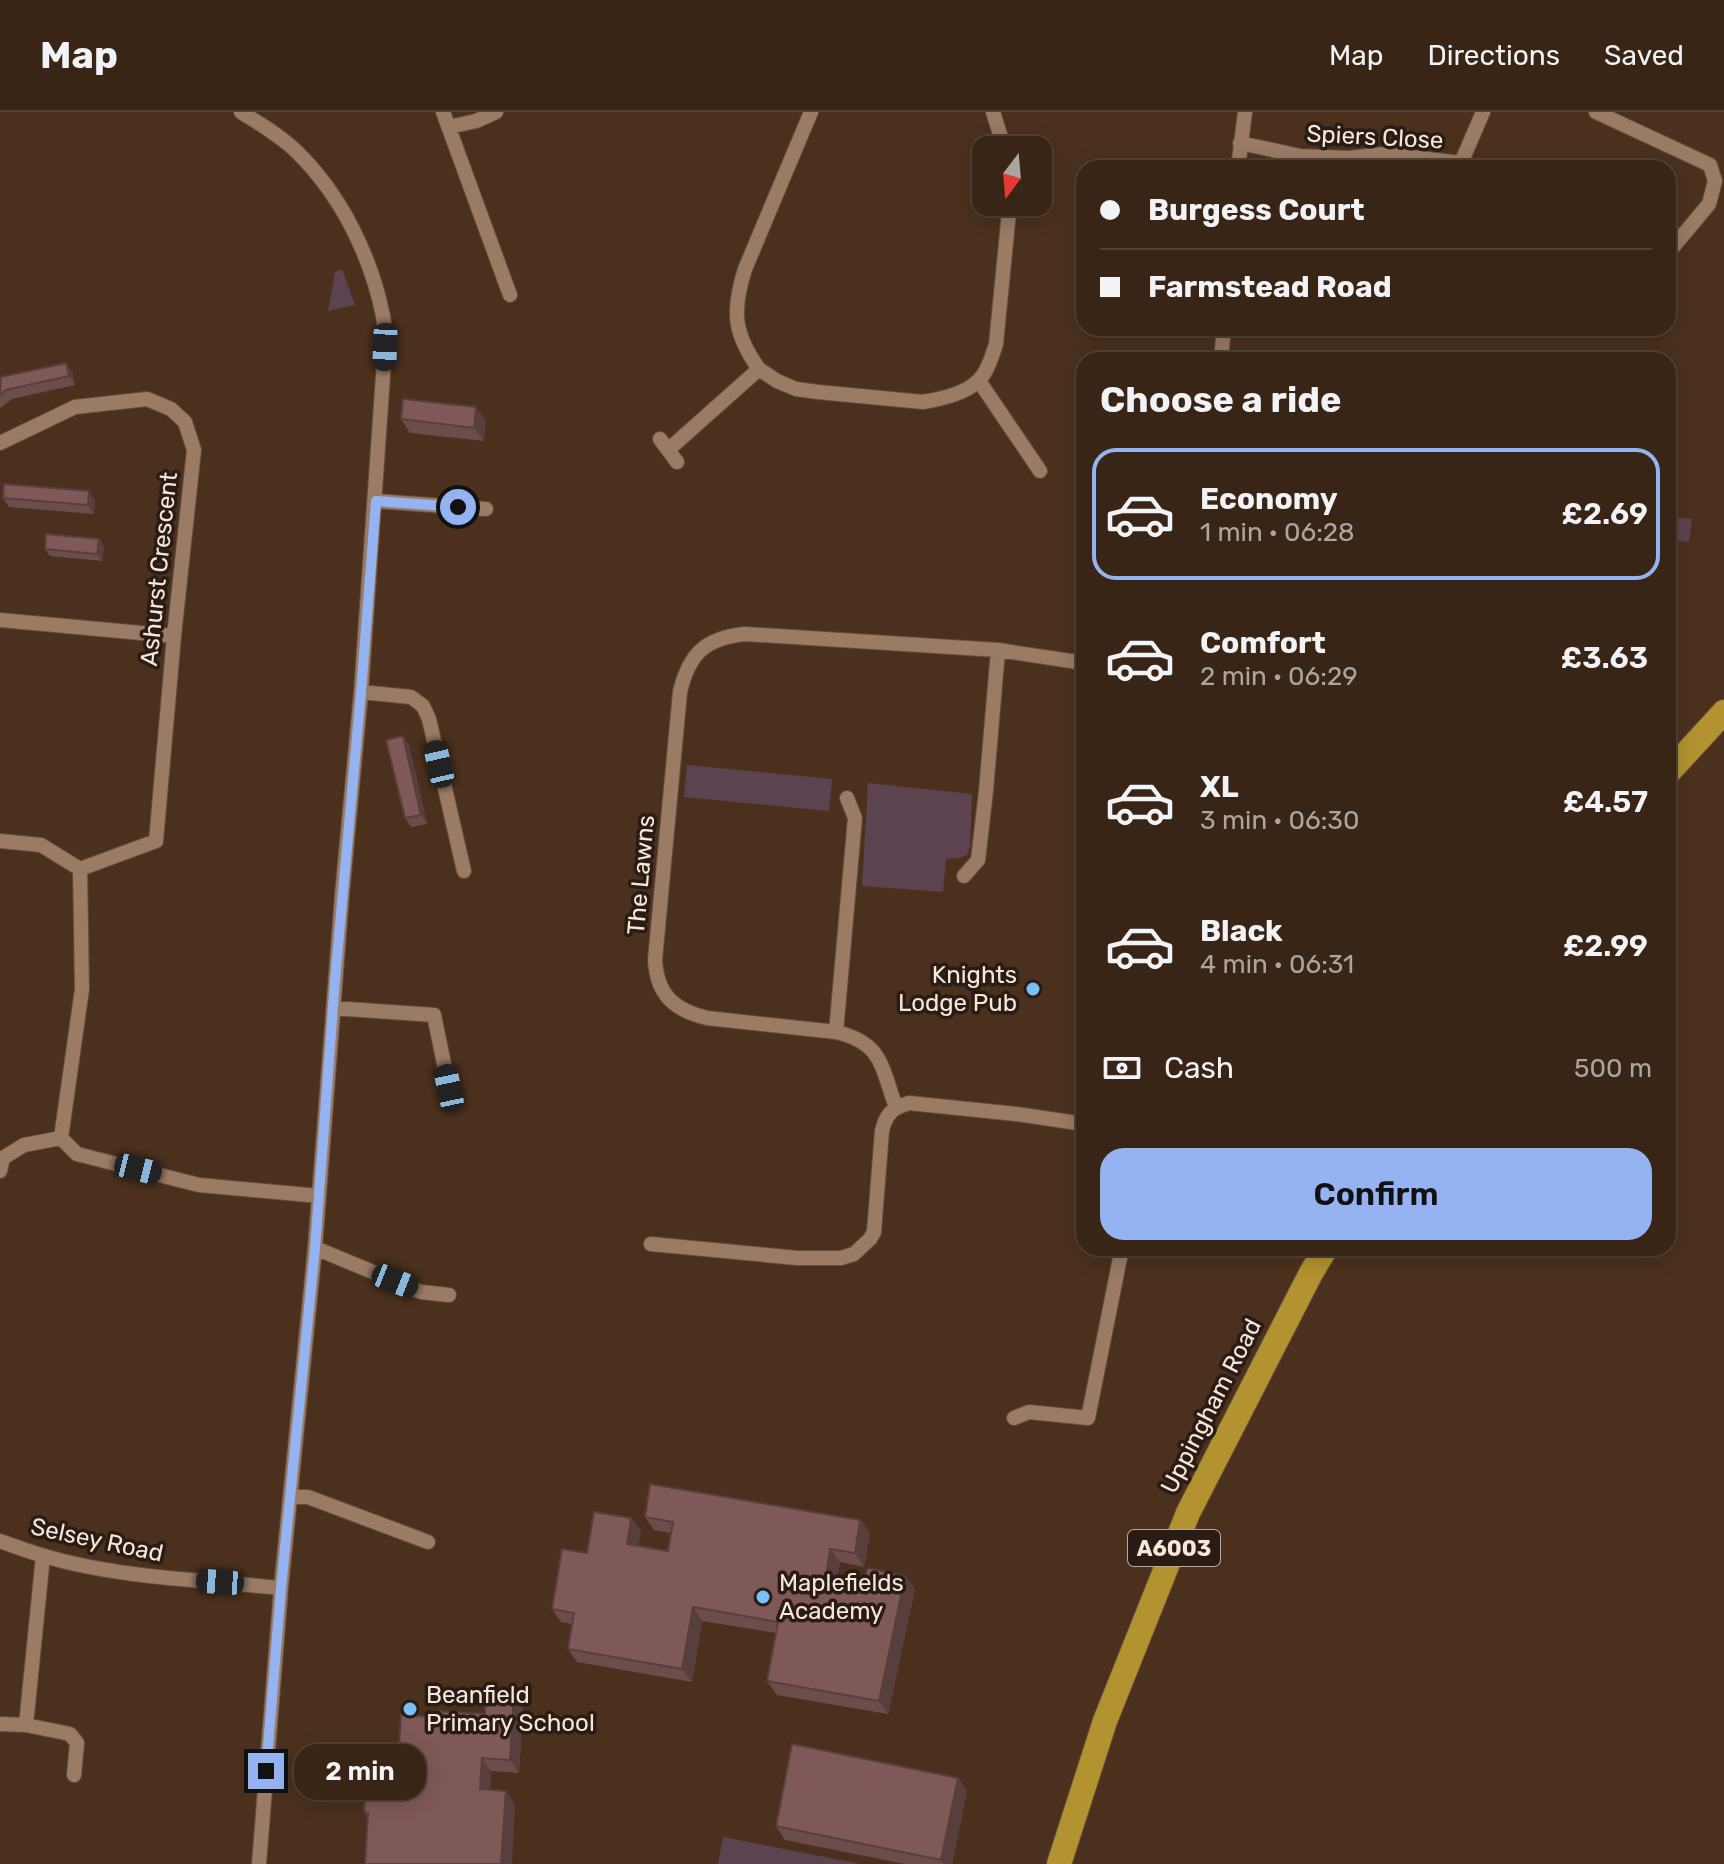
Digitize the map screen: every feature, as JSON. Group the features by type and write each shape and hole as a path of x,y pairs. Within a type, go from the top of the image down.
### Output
{"highway":[{"path":"1676,764 1724,712"},
{"name":"Uppingham Road","path":"1059,1864 1105,1721 1188,1513 1321,1256"}],"street":[{"path":"241,112 297,151 345,214 371,272 383,317 385,347 376,501 315,1248 281,1588 259,1864"},
{"path":"443,112 510,295"},
{"path":"449,127 476,121 496,112"},
{"path":"811,112 745,269 736,305 740,336 748,354 759,369 777,381 796,389 923,402 961,391 979,381 996,344 1009,216"},
{"path":"993,112 1001,136"},
{"path":"1239,160 1245,112"},
{"name":"Spiers Close","path":"1464,160 1483,112"},
{"path":"1596,112 1710,165 1715,181 1709,204 1676,243"},
{"name":"Spiers Close","path":"1240,143 1300,156 1349,158 1385,154 1427,160"},
{"path":"669,450 759,369"},
{"path":"979,381 1040,471"},
{"name":"Ashurst Crescent","path":"0,443 75,407 147,399 171,409 185,422 194,450 156,841 80,869"},
{"path":"376,501 486,509"},
{"path":"0,620 174,636"},
{"name":"The Lawns","path":"896,1107 880,1061 869,1046 853,1036 689,1014 665,994 658,980 655,960 678,705 684,674 691,660 707,644 725,636 745,634 998,650 1076,662"},
{"path":"964,876 978,860 998,650"},
{"path":"361,692 411,697 423,706 429,719 464,871"},
{"path":"836,1032 855,818 847,798"},
{"path":"0,841 41,845 80,869 82,989 61,1138"},
{"path":"333,1008 434,1015 449,1088"},
{"path":"651,1244 797,1258 841,1258 854,1254 874,1232 882,1131 886,1116 896,1107 909,1103 1076,1123"},
{"path":"0,1171 3,1158 24,1145 61,1138"},
{"path":"61,1138 77,1154 199,1185 319,1196"},
{"path":"315,1248 421,1292 449,1295"},
{"path":"1014,1418 1029,1412 1088,1418 1120,1256"},
{"path":"291,1497 308,1497 428,1542"},
{"name":"Selsey Road","path":"0,1541 43,1556 80,1564 161,1577 281,1588"},
{"path":"26,1725 43,1556"},
{"path":"0,1724 26,1725 70,1734 77,1743 74,1775"}],"shaded area":[{"path":"342,269 355,305 328,311 335,272"},
{"path":"1676,518 1692,519 1689,542 1676,541"},
{"path":"687,765 832,779 829,811 684,797"},
{"path":"868,783 972,794 970,847 967,855 946,859 943,892 862,886"},
{"path":"723,1837 861,1864 718,1864"}],"building":[{"path":"66,363 69,376 6,390 0,395 1,377"},
{"path":"403,399 476,407 474,428 401,419"},
{"path":"4,484 89,491 88,505 3,498"},
{"path":"46,534 99,539 97,554 45,549"},
{"path":"403,736 421,815 405,818 386,740"},
{"path":"650,1484 860,1520 855,1553 830,1549 826,1578 862,1585 868,1568 905,1576 879,1701 767,1681 778,1622 693,1607 682,1669 568,1649 574,1613 552,1609 562,1549 587,1553 594,1512 631,1518 627,1544 668,1551 673,1522 645,1517"},
{"path":"486,1692 514,1693 510,1760 482,1758 480,1789 506,1791 501,1864 365,1864 368,1813 364,1812 365,1790 396,1792 401,1715 430,1717 431,1711 485,1714"},
{"path":"792,1744 958,1778 941,1860 776,1826"}],"place":[{"name":"Knights Lodge Pub","path":"1033,989"},
{"name":"Maplefields Academy","path":"763,1597"},
{"name":"Beanfield Primary School","path":"410,1709"}],"route":[{"path":"266,1771 315,1248 376,501 458,507"}]}
